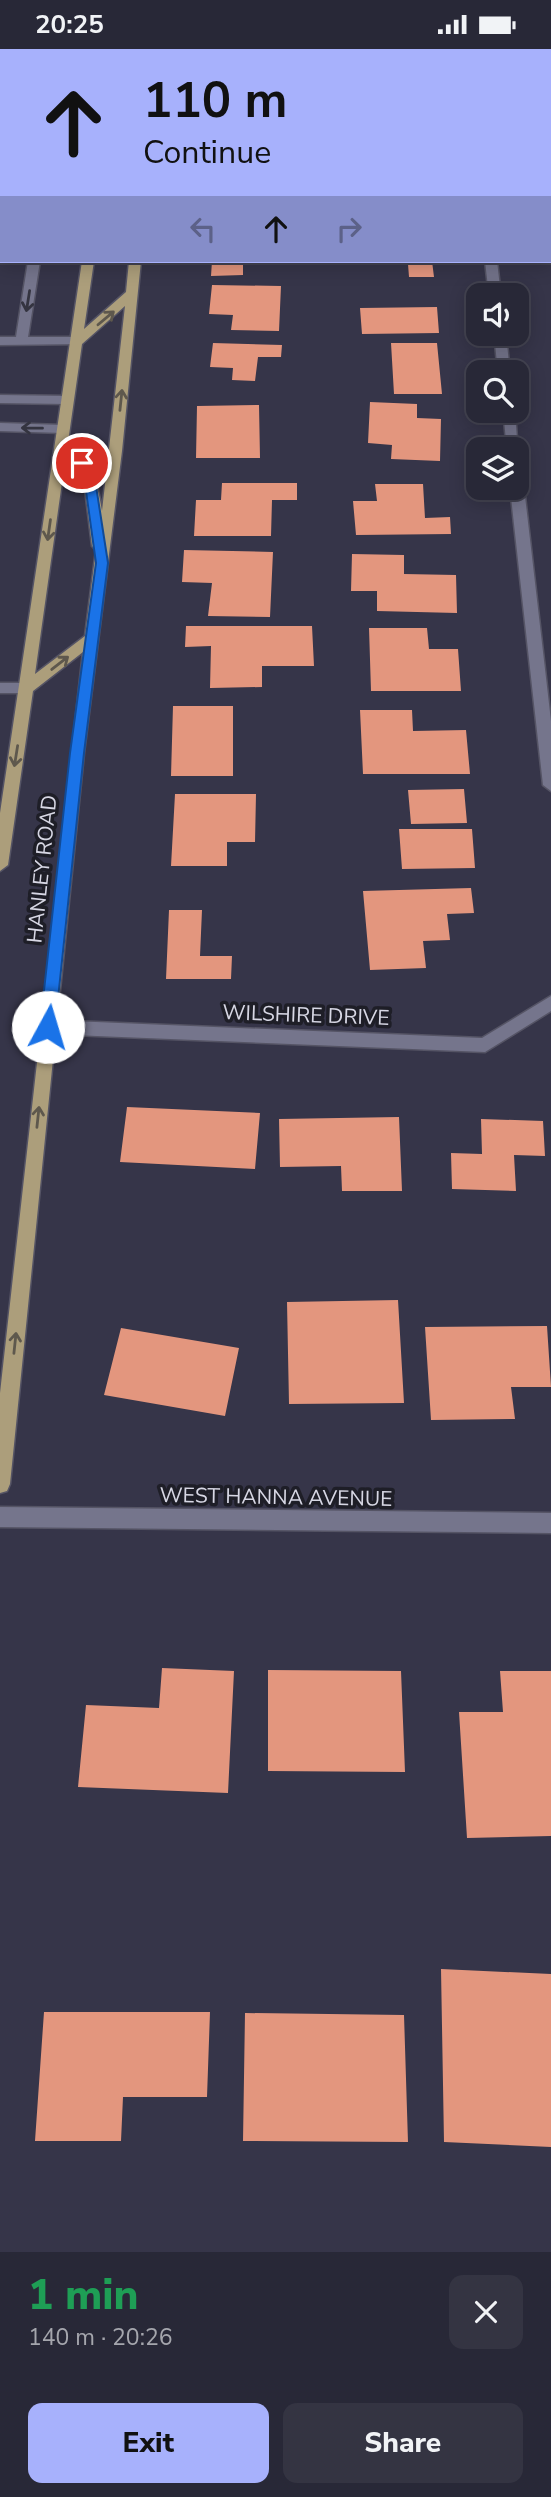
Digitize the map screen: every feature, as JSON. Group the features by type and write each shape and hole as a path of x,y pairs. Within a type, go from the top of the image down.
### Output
{"main road":[{"name":"HANLEY ROAD","path":"0,865 88,263"},
{"name":"HANLEY ROAD","path":"0,1484 48,1027 135,263"},
{"path":"78,341 132,293"},
{"path":"61,443 76,454 89,473 102,563"},
{"path":"27,688 92,638"}],"street":[{"path":"21,341 34,263"},
{"path":"491,263 494,283"},
{"path":"0,341 78,341"},
{"path":"0,400 67,400"},
{"path":"0,427 64,429"},
{"path":"518,500 551,785"},
{"path":"0,688 27,688"},
{"name":"WILSHIRE DRIVE","path":"48,1027 485,1045 551,1003"},
{"name":"WEST HANNA AVENUE","path":"0,1517 551,1523"}],"building":[{"path":"212,263 243,263 243,275 211,276"},
{"path":"432,263 434,277 409,277 408,264 359,264"},
{"path":"212,285 281,286 279,331 231,330 233,315 209,314"},
{"path":"437,307 439,333 362,334 360,308"},
{"path":"213,343 282,345 281,357 258,357 255,381 232,380 233,368 210,367"},
{"path":"391,343 437,343 442,394 394,394"},
{"path":"370,402 417,404 417,418 441,419 440,461 391,459 392,445 368,443"},
{"path":"259,405 260,458 196,458 197,406"},
{"path":"222,483 297,483 297,500 272,500 271,536 194,536 196,500 221,500"},
{"path":"375,484 423,484 425,518 450,517 451,534 356,535 353,501 377,501"},
{"path":"184,550 273,552 270,617 208,616 212,583 182,582"},
{"path":"352,554 404,555 404,574 456,575 457,613 377,611 377,591 351,591"},
{"path":"186,626 312,626 314,666 262,666 262,687 210,688 211,646 185,647"},
{"path":"369,628 427,628 429,649 458,649 461,691 371,691"},
{"path":"173,706 233,706 233,776 171,776"},
{"path":"360,710 412,710 413,731 466,730 470,774 363,774"},
{"path":"464,789 467,823 411,824 408,790"},
{"path":"175,794 256,794 255,842 227,842 227,866 171,866"},
{"path":"399,829 472,829 475,868 402,869"},
{"path":"471,888 474,913 447,914 450,940 423,941 426,968 370,970 363,891"},
{"path":"169,910 202,910 200,956 232,956 231,979 166,979"},
{"path":"127,1107 260,1113 255,1169 120,1162"},
{"path":"399,1117 402,1191 342,1191 341,1166 280,1167 279,1119"},
{"path":"481,1119 543,1121 545,1156 514,1155 516,1191 452,1189 451,1153 482,1154"},
{"path":"398,1300 404,1403 289,1404 287,1302"},
{"path":"547,1326 551,1387 511,1387 515,1419 431,1420 425,1327"},
{"path":"121,1328 239,1348 225,1416 104,1395"},
{"path":"162,1668 234,1671 228,1793 78,1787 86,1705 159,1708"},
{"path":"268,1670 401,1671 405,1772 268,1771"},
{"path":"500,1671 551,1671 551,1836 467,1838 459,1712 503,1712"},
{"path":"441,1969 551,1974 551,2147 444,2142"},
{"path":"44,2012 210,2012 207,2097 123,2097 121,2141 35,2141"},
{"path":"245,2013 404,2015 408,2142 243,2141"}],"route":[{"path":"48,1027 77,753 102,563 89,473 82,463"}]}
